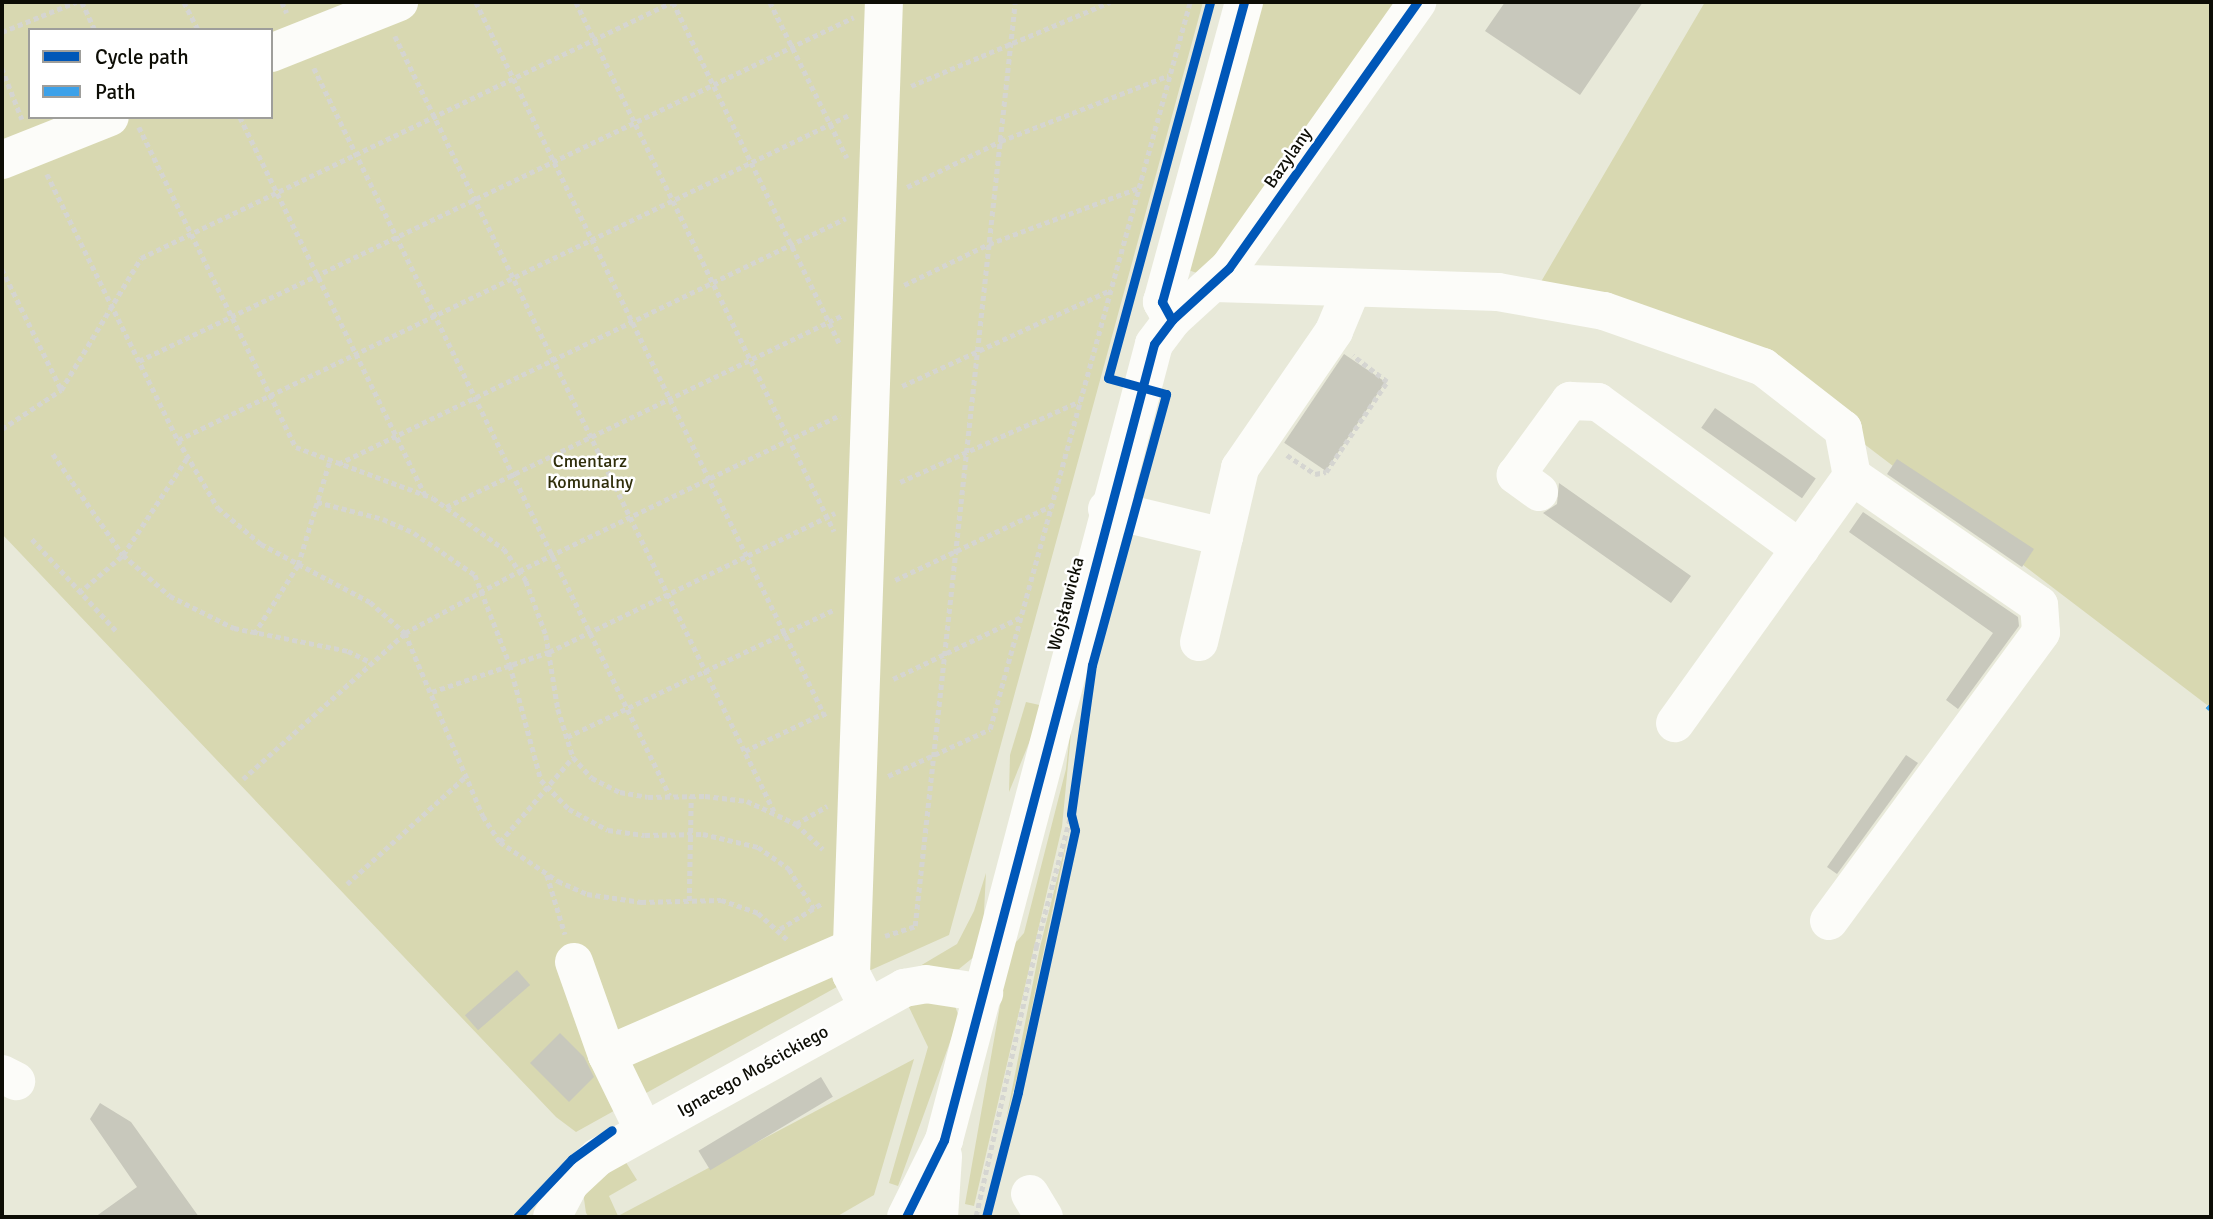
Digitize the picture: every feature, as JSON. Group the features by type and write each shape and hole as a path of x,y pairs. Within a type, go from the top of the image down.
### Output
{"street":[{"path":"281,41 343,2"},
{"path":"868,1007 851,974 884,2"},
{"path":"1172,320 1162,302 1244,2"},
{"name":"Bazylany","path":"1172,320 1215,283 1417,2"},
{"path":"281,41 390,5"},
{"path":"23,138 102,119"},
{"path":"1215,283 1539,296 1604,311 1763,366 1843,429 1853,476 2039,605 2041,632 1829,921"},
{"path":"1199,642 1240,468 1334,331 1352,288"},
{"name":"Wojsławicka","path":"906,1217 944,1140 1107,509 1154,344 1172,320"},
{"path":"1539,492 1516,475 1570,401 1598,402 1800,548"},
{"path":"1675,723 1853,476"},
{"path":"1107,509 1224,537"},
{"path":"607,1055 852,948"},
{"path":"574,962 607,1055 644,1131"},
{"name":"Ignacego Mościckiego","path":"552,1217 556,1203 588,1163 868,1007 914,985 984,993"},
{"name":"Wojsławicka","path":"939,1217 944,1140"}],"path":[{"path":"2,32 76,2"},
{"path":"82,2 94,28"},
{"path":"184,2 197,28"},
{"path":"476,2 829,726"},
{"path":"576,2 838,539"},
{"path":"2,429 61,390 111,303 141,258 672,2 846,356"},
{"path":"770,2 853,171"},
{"path":"139,361 319,277 884,2"},
{"path":"915,926 1016,2"},
{"path":"178,440 881,99 1011,40 1110,2"},
{"path":"796,824 856,790 990,729 1190,2"},
{"path":"390,5 434,116 775,811"},
{"path":"281,41 356,155 670,796"},
{"path":"2,68 23,138 111,303 187,458 218,508 234,524 298,565 370,602 405,633 483,816 500,842 547,874 587,894 641,902 738,904 780,929 807,967"},
{"path":"337,465 1000,141 1170,75"},
{"path":"135,119 296,447 329,463 425,495 504,549 519,571 534,602 549,652 566,737 573,757 592,778 620,792 747,801 775,811 796,824 854,885 780,929"},
{"path":"241,119 425,495"},
{"path":"446,507 989,244 1139,187"},
{"path":"2,269 61,390"},
{"path":"243,779 405,633 519,571 870,401 1111,290"},
{"path":"432,692 549,652 967,449 1081,400"},
{"path":"53,454 123,555 170,596 254,634 348,651 371,662"},
{"path":"79,593 123,555 187,458"},
{"path":"254,634 298,565 329,463"},
{"path":"317,502 383,519 414,533 467,568 485,589 510,665 531,752 547,787 569,809 608,830 738,839 773,855 789,869 814,909"},
{"path":"566,737 1052,506"},
{"path":"32,539 118,633"},
{"path":"860,695 1021,617"},
{"path":"745,751 824,713"},
{"path":"500,842 573,757"},
{"path":"347,884 467,775"},
{"path":"689,901 691,796"},
{"path":"1055,922 1075,830 1071,814"},
{"path":"979,1217 976,1216 1036,947 1071,814"},
{"path":"547,874 574,962"},
{"path":"986,1217 1002,1155"}],"green space":[{"name":"Cmentarz Komunalny","path":"2,2 1203,2 949,935 853,978 576,1132 556,1117 2,534"},
{"path":"1262,2 1400,2 1208,270 1200,274 1188,270"},
{"path":"1705,2 2211,2 2211,708 1763,367 1535,292"},
{"path":"1077,671 1062,827 974,1206 965,1204 1010,949 1024,933 1066,769"},
{"path":"1026,702 1044,706 1009,792 1010,755"},
{"path":"1069,831 1018,1073 1006,1120 1040,947"},
{"path":"986,873 983,931 975,956 959,969 898,979 957,944 974,911"},
{"path":"914,1001 955,1006 959,1017 898,1186 889,1183 928,1047 907,1003"},
{"path":"914,1059 874,1195 836,1217 589,1217 586,1213 583,1192 622,1156 637,1180 609,1196 618,1216"}],"building":[{"path":"1505,2 1643,2 1580,95 1485,31"},
{"path":"1344,354 1385,382 1326,471 1284,443"},
{"path":"1715,408 1816,479 1802,498 1701,428"},
{"path":"1897,459 2034,549 2022,567 1887,474"},
{"path":"1559,483 1691,576 1671,603 1543,513 1557,504"},
{"path":"1863,512 2018,617 2019,626 1958,709 1946,700 1993,633 1849,532"},
{"path":"1906,755 1918,763 1837,874 1827,867"},
{"path":"517,970 530,985 478,1030 465,1015"},
{"path":"560,1033 584,1057 594,1077 569,1102 530,1063"},
{"path":"821,1077 833,1097 710,1170 698,1151"},
{"path":"100,1103 131,1122 199,1217 95,1217 137,1187 90,1119"}],"marked path":[{"path":"2208,705 2211,708"}],"cycle path":[{"path":"986,1217 1018,1092 1075,830 1071,814 1092,665 1166,394 1108,378 1210,2"},
{"path":"1172,320 1162,302 1244,2"},
{"path":"906,1217 944,1140 1154,344 1172,320 1229,268 1417,2"},
{"path":"517,1217 572,1159 612,1130"}]}
